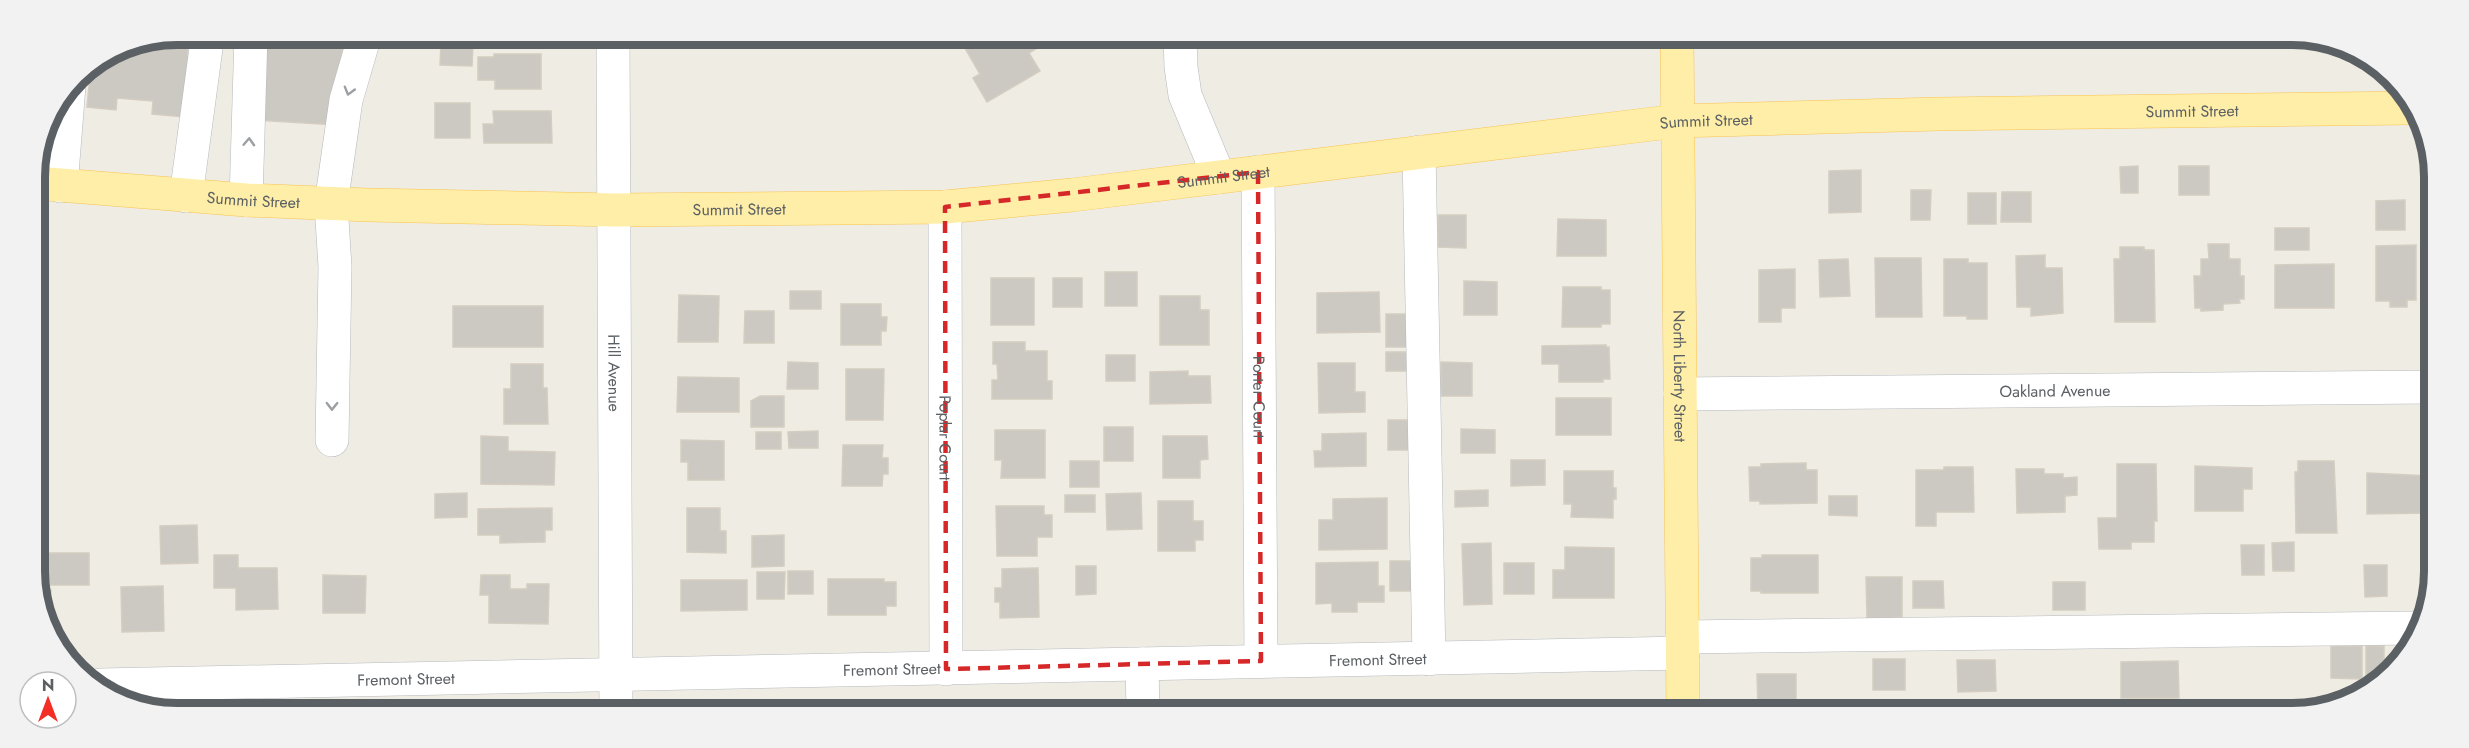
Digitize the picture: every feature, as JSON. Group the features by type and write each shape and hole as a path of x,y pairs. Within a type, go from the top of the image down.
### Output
{"main road":[{"name":"North Liberty Street","path":"1677,45 1683,703"},
{"name":"Summit Street","path":"48,184 186,196 331,204 615,210 945,207 1072,195 1677,121 1950,114 2405,108"}],"street":[{"path":"186,196 206,45"},
{"path":"246,200 251,45"},
{"path":"332,440 335,267 331,204 346,100 362,45"},
{"name":"Hill Avenue","path":"613,45 616,703"},
{"path":"1180,45 1185,96 1219,177"},
{"path":"48,184 64,109"},
{"path":"1419,152 1430,658"},
{"name":"Porter Court","path":"1258,172 1262,661"},
{"name":"Poplar Court","path":"945,207 946,669"},
{"name":"Oakland Avenue","path":"1680,394 2424,387"},
{"name":"Fremont Street","path":"111,685 1430,658 1682,645 2411,628"},
{"path":"1142,664 1143,703"}],"highlighted area":[{"path":"1258,172 1261,661 946,669 945,207"}],"building":[{"path":"188,45 187,55 191,56 185,117 152,114 153,101 117,98 116,110 87,107 90,78 103,67 118,59 131,53 139,54 139,50 159,46"},
{"path":"256,45 342,45 338,125 252,120"},
{"path":"441,45 473,45 472,66 440,65"},
{"path":"963,45 1042,45 1029,53 1040,71 987,102 973,78 980,74"},
{"path":"1511,45 1546,45 1546,47 1511,47"},
{"path":"494,54 541,54 541,89 495,89 495,80 478,80 478,57 494,57"},
{"path":"435,103 470,103 470,138 435,138"},
{"path":"493,111 551,111 552,143 484,143 483,124 494,124"},
{"path":"2138,166 2138,193 2121,193 2120,167"},
{"path":"2179,166 2209,166 2209,195 2179,195"},
{"path":"1861,170 1861,212 1829,213 1829,171"},
{"path":"1911,190 1931,190 1930,220 1911,220"},
{"path":"2002,192 2031,192 2031,222 2001,222"},
{"path":"1968,193 1996,193 1996,224 1968,224"},
{"path":"2405,200 2405,230 2376,230 2376,201"},
{"path":"1438,215 1466,215 1466,248 1438,247"},
{"path":"1558,219 1606,220 1606,256 1557,256"},
{"path":"2275,228 2309,228 2309,250 2275,250"},
{"path":"2208,244 2229,244 2229,259 2240,259 2240,276 2244,276 2244,299 2239,299 2240,303 2223,304 2223,310 2201,311 2201,308 2195,308 2194,276 2201,276 2201,259 2209,259"},
{"path":"2416,245 2416,300 2407,300 2407,307 2390,307 2390,301 2376,301 2376,246"},
{"path":"2120,247 2144,247 2144,250 2154,250 2155,322 2115,322 2114,259 2120,259"},
{"path":"2045,255 2045,268 2062,268 2063,313 2031,316 2031,307 2017,307 2016,256"},
{"path":"1875,258 1921,258 1922,317 1876,317"},
{"path":"1848,259 1850,296 1820,297 1819,260"},
{"path":"1944,259 1968,259 1968,263 1987,263 1987,319 1944,316"},
{"path":"2334,264 2334,308 2275,308 2275,265"},
{"path":"1795,269 1795,308 1781,308 1781,322 1759,322 1759,270"},
{"path":"1105,272 1137,272 1137,306 1105,306"},
{"path":"991,278 1034,278 1034,325 991,325"},
{"path":"1053,278 1082,278 1082,307 1053,307"},
{"path":"1464,281 1497,282 1497,315 1464,315"},
{"path":"1563,287 1601,287 1601,290 1610,290 1610,324 1601,324 1601,327 1562,327"},
{"path":"790,291 821,291 821,309 790,309"},
{"path":"1379,292 1380,332 1317,333 1317,293"},
{"path":"679,295 719,296 718,342 678,342"},
{"path":"1160,296 1200,296 1200,310 1209,310 1209,345 1160,345"},
{"path":"841,304 881,304 881,317 887,317 886,331 881,331 881,345 841,345"},
{"path":"453,306 543,306 543,347 453,347"},
{"path":"745,311 774,311 774,343 744,343"},
{"path":"1386,314 1416,314 1416,347 1386,347"},
{"path":"993,342 1025,342 1025,351 1047,351 1047,381 1052,381 1052,399 992,399 992,380 998,380 997,364 993,364"},
{"path":"1606,345 1609,347 1610,379 1603,379 1603,382 1559,382 1559,364 1542,364 1542,346"},
{"path":"1386,352 1417,352 1417,371 1386,371"},
{"path":"1106,355 1135,355 1135,381 1106,381"},
{"path":"788,362 818,363 818,389 787,389"},
{"path":"1441,362 1472,363 1472,396 1441,396"},
{"path":"1318,363 1355,363 1355,392 1365,392 1365,412 1319,413"},
{"path":"511,364 543,364 543,388 547,388 548,424 504,424 504,389 511,389"},
{"path":"846,369 884,369 883,420 846,420"},
{"path":"1188,371 1188,376 1210,376 1211,403 1150,404 1150,372"},
{"path":"678,377 739,378 739,412 677,412"},
{"path":"760,396 784,396 784,427 751,427 751,401"},
{"path":"1556,398 1611,398 1611,435 1556,435"},
{"path":"1388,420 1416,420 1416,450 1388,450"},
{"path":"1104,427 1133,427 1133,461 1104,461"},
{"path":"1461,429 1495,430 1495,453 1461,453"},
{"path":"995,430 1045,430 1045,478 1001,478 1002,460 995,460"},
{"path":"818,431 818,448 789,448 788,432"},
{"path":"756,432 781,432 781,449 756,449"},
{"path":"1366,433 1366,466 1315,467 1314,451 1322,451 1322,434"},
{"path":"481,436 508,437 508,451 555,452 554,485 481,484"},
{"path":"1163,436 1207,436 1208,459 1200,460 1200,478 1163,478"},
{"path":"681,440 724,441 724,480 688,480 688,462 681,462"},
{"path":"843,445 883,445 882,458 888,458 888,474 883,474 882,486 842,486"},
{"path":"1511,460 1545,460 1545,485 1511,486"},
{"path":"1070,461 1099,461 1099,487 1070,487"},
{"path":"2298,461 2334,461 2337,533 2296,533 2295,472 2298,472"},
{"path":"1806,463 1806,470 1817,470 1817,503 1760,504 1760,501 1750,501 1749,467 1761,467 1761,464"},
{"path":"2117,464 2156,464 2157,521 2154,521 2154,542 2131,542 2131,549 2099,549 2098,518 2117,518"},
{"path":"2195,466 2252,468 2252,489 2243,489 2243,511 2195,511"},
{"path":"1944,467 1973,467 1974,512 1936,512 1936,526 1916,526 1916,470 1944,470"},
{"path":"2016,469 2044,469 2044,474 2063,474 2063,478 2077,477 2077,495 2065,496 2065,512 2017,513"},
{"path":"1564,471 1613,471 1613,488 1616,488 1616,499 1613,499 1613,518 1571,517 1572,504 1564,504"},
{"path":"2367,473 2424,476 2424,513 2367,514"},
{"path":"1488,490 1488,506 1455,507 1455,491"},
{"path":"467,493 467,517 435,518 435,494"},
{"path":"1141,493 1142,529 1107,530 1106,494"},
{"path":"1065,495 1095,495 1095,512 1065,512"},
{"path":"1829,496 1857,496 1857,516 1829,515"},
{"path":"1387,498 1387,549 1319,550 1319,520 1333,520 1333,499"},
{"path":"1158,501 1193,501 1193,521 1203,521 1203,540 1195,540 1195,551 1158,551"},
{"path":"996,506 1044,506 1044,515 1052,515 1052,537 1037,537 1037,556 997,556"},
{"path":"552,508 552,530 545,530 545,542 500,543 500,535 478,535 478,509"},
{"path":"687,508 720,508 720,531 726,531 726,553 687,552"},
{"path":"197,525 198,563 161,564 160,526"},
{"path":"784,535 784,566 752,567 752,536"},
{"path":"2294,542 2294,571 2273,571 2272,543"},
{"path":"1491,543 1492,604 1464,605 1462,544"},
{"path":"2241,545 2264,545 2264,575 2242,575"},
{"path":"1565,547 1614,548 1614,598 1553,598 1553,570 1565,570"},
{"path":"48,553 89,553 89,585 48,585"},
{"path":"214,555 238,555 238,568 277,568 278,609 236,610 236,588 214,588"},
{"path":"1762,555 1818,555 1818,593 1751,591 1751,558 1762,558"},
{"path":"1390,561 1417,561 1416,591 1390,591"},
{"path":"1378,562 1378,586 1384,586 1384,602 1357,602 1357,612 1332,612 1332,603 1316,604 1316,563"},
{"path":"1504,563 1534,563 1534,594 1504,594"},
{"path":"2364,565 2387,565 2387,596 2365,597"},
{"path":"1076,566 1096,566 1096,594 1076,595"},
{"path":"1038,568 1039,617 1000,618 1000,602 995,602 995,588 1002,588 1002,569"},
{"path":"788,571 813,571 813,594 788,594"},
{"path":"757,572 785,572 784,599 757,599"},
{"path":"323,575 366,576 365,613 323,613"},
{"path":"481,575 510,575 510,589 527,589 527,584 549,584 548,624 489,623 489,595 480,595"},
{"path":"1866,577 1902,577 1902,617 1867,618"},
{"path":"828,579 884,579 884,582 896,582 896,606 886,606 886,615 828,615"},
{"path":"681,580 747,580 747,610 681,611"},
{"path":"1913,581 1943,581 1944,608 1913,608"},
{"path":"2053,582 2085,582 2085,610 2053,610"},
{"path":"163,586 164,631 122,632 121,587"},
{"path":"46,590 51,590 51,610"},
{"path":"2331,646 2362,646 2362,679 2331,678"},
{"path":"2366,646 2384,646 2384,665 2366,680"},
{"path":"1873,659 1905,659 1905,690 1873,690"},
{"path":"1957,660 1995,660 1996,691 1958,692"},
{"path":"2178,661 2179,698 2121,698 2121,662"},
{"path":"1757,674 1796,674 1796,703 1758,703"},
{"path":"2187,700 2206,700 2206,703 2187,703"}]}
